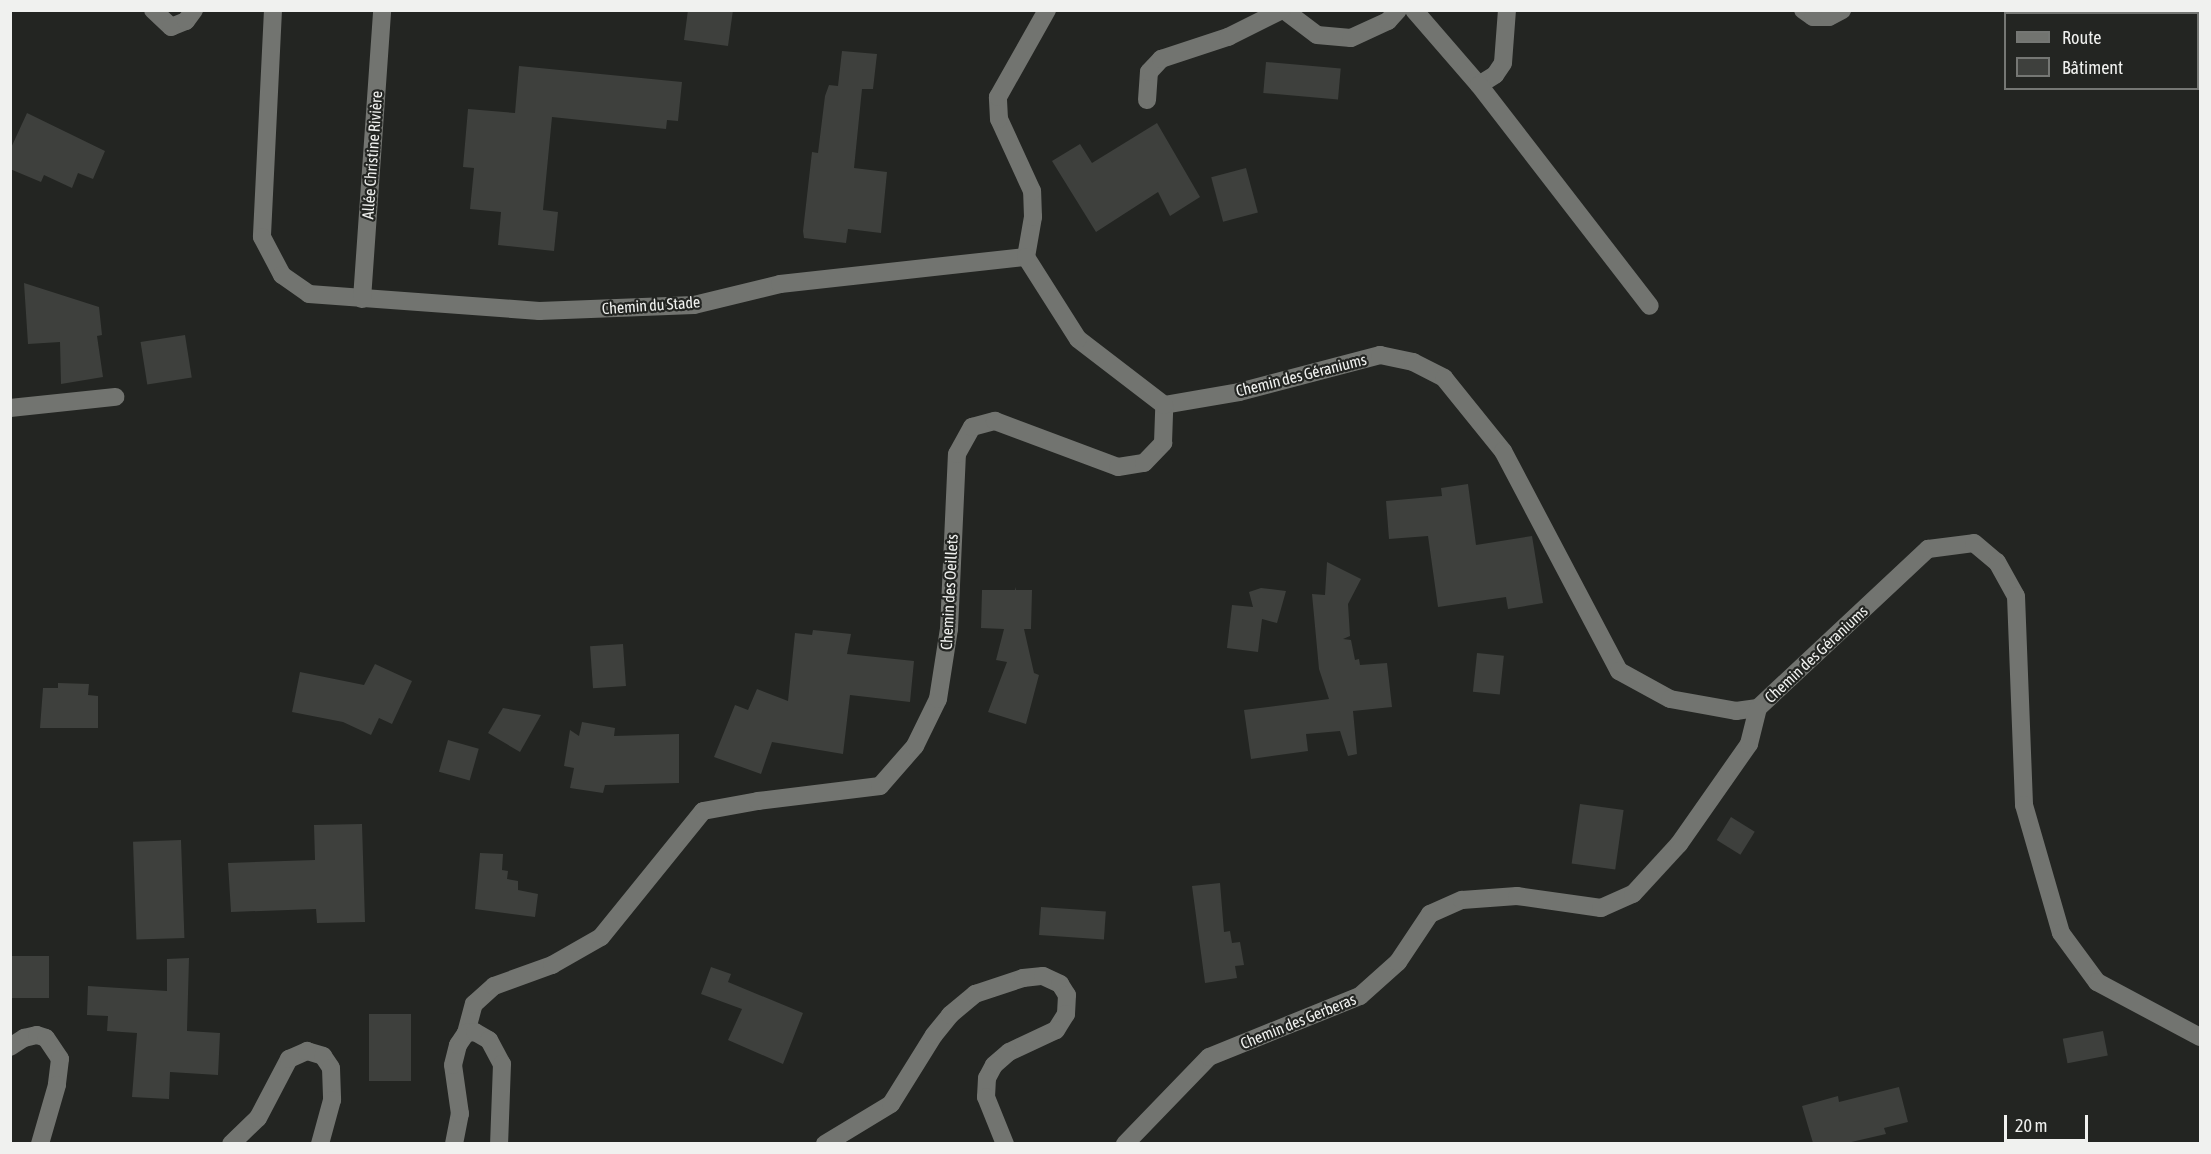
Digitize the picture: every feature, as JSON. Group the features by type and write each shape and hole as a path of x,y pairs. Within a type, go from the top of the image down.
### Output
{"street":[{"path":"153,10 171,27 186,21 194,10"},
{"name":"Chemin du Stade","path":"273,10 262,237 291,285 309,294 539,311 694,305 780,284 1026,257"},
{"name":"Allée Christine Rivière","path":"362,299 382,10"},
{"path":"1047,10 998,97 999,119 1032,191 1034,217 1026,257 1078,339 1164,405"},
{"path":"1147,100 1149,72 1161,59 1228,37 1283,10 1317,35 1351,38 1388,21 1398,10"},
{"path":"1414,10 1479,85 1650,306"},
{"path":"1479,85 1495,75 1503,63 1507,10"},
{"path":"1803,10 1813,17 1829,17 1842,10"},
{"name":"Chemin des Géraniums","path":"1164,405 1239,392 1380,355 1413,362 1444,378 1503,452 1619,671 1670,699 1736,711 1758,708 1928,549 1974,543 1997,562 2016,596 2024,805 2061,933 2097,982 2200,1037"},
{"path":"10,408 115,397"},
{"name":"Chemin des Oeillets","path":"454,1143 460,1114 453,1065 458,1045 466,1033 474,1004 494,986 552,965 601,937 703,812 758,801 880,786 915,746 939,699 949,629 957,454 972,427 995,421 1118,467 1144,463 1163,443 1164,405"},
{"name":"Chemin des Gerberas","path":"1125,1143 1209,1057 1360,996 1398,962 1430,914 1462,900 1517,896 1601,908 1633,894 1680,843 1749,744 1758,708"},
{"path":"825,1143 891,1104 934,1035 975,994 1043,976 1060,984 1067,995 1066,1014 1056,1030 1009,1052 994,1065 987,1078 986,1097 1005,1143"},
{"path":"466,1033 475,1032 489,1040 502,1064 499,1143"},
{"path":"10,1047 24,1038 37,1035 46,1038 60,1059 57,1085 40,1143"},
{"path":"231,1143 258,1118 289,1059 307,1051 323,1056 331,1068 332,1100 320,1143"}],"building":[{"path":"688,10 733,10 728,46 684,40"},
{"path":"842,51 877,54 873,89 862,89 854,168 887,172 881,233 848,229 846,243 804,238 803,231 812,152 818,153 825,96 829,85 838,86"},
{"path":"1266,62 1341,69 1338,99 1263,93"},
{"path":"519,66 682,82 678,121 667,120 666,129 552,117 543,210 558,212 554,251 498,245 501,212 470,209 474,168 463,167 468,109 515,113"},
{"path":"27,113 105,151 93,179 78,173 72,188 44,175 41,182 10,169 10,150"},
{"path":"1157,123 1200,197 1170,216 1158,192 1096,232 1052,161 1080,144 1092,163"},
{"path":"1246,168 1258,212 1223,222 1211,177"},
{"path":"24,283 99,307 102,335 97,336 103,377 61,384 60,342 28,344"},
{"path":"185,335 192,377 147,385 141,342"},
{"path":"1468,484 1476,545 1532,536 1543,603 1508,609 1506,597 1438,607 1428,536 1389,539 1386,501 1442,496 1441,488"},
{"path":"1327,562 1361,579 1348,604 1350,636 1343,639 1351,640 1355,660 1359,659 1360,665 1387,663 1392,707 1353,711 1357,754 1348,756 1340,731 1306,734 1308,751 1251,759 1244,710 1329,699 1319,669 1312,594 1325,595"},
{"path":"1016,587 1016,590 1032,590 1031,629 1024,629 1034,673 1039,675 1026,724 988,712 1007,662 996,660 1004,629 981,628 982,590 1015,590"},
{"path":"1261,588 1286,591 1277,623 1262,619 1258,652 1227,648 1232,605 1253,607 1249,592"},
{"path":"813,630 851,634 847,654 914,661 910,702 850,695 843,754 772,742 761,774 714,757 735,705 748,710 757,689 788,701 795,633 812,635"},
{"path":"623,644 626,686 593,688 590,646"},
{"path":"1477,653 1504,656 1500,695 1473,692"},
{"path":"375,664 412,681 392,724 379,718 371,735 343,722 292,712 300,672 364,685"},
{"path":"58,683 89,684 88,695 98,696 98,728 40,728 43,688 58,688"},
{"path":"503,708 541,715 520,752 488,733"},
{"path":"582,722 615,728 614,736 679,734 679,783 605,785 603,793 570,788 574,768 564,766 570,730 579,736"},
{"path":"448,740 479,749 470,781 439,772"},
{"path":"1580,804 1624,810 1615,870 1572,863"},
{"path":"1731,817 1755,832 1740,855 1717,840"},
{"path":"362,824 365,922 317,923 316,909 231,912 228,863 315,860 314,825"},
{"path":"181,840 184,938 136,940 133,842"},
{"path":"480,853 503,854 502,870 508,871 507,879 518,881 518,890 538,894 535,917 475,909"},
{"path":"1220,883 1224,932 1230,931 1232,943 1240,942 1244,965 1235,966 1237,978 1205,983 1192,886"},
{"path":"1041,907 1106,912 1104,939 1039,935"},
{"path":"10,956 49,956 49,998 10,998"},
{"path":"189,958 187,1031 220,1033 218,1075 170,1072 169,1099 132,1097 137,1033 107,1031 108,1016 87,1015 88,986 167,991 167,959"},
{"path":"711,967 731,974 728,982 803,1013 783,1064 728,1040 742,1009 701,994"},
{"path":"369,1014 411,1014 411,1081 369,1081"},
{"path":"2103,1031 2108,1056 2068,1063 2063,1039"},
{"path":"1899,1087 1908,1122 1884,1128 1886,1134 1847,1143 1813,1143 1802,1106 1838,1096 1839,1102"}]}
